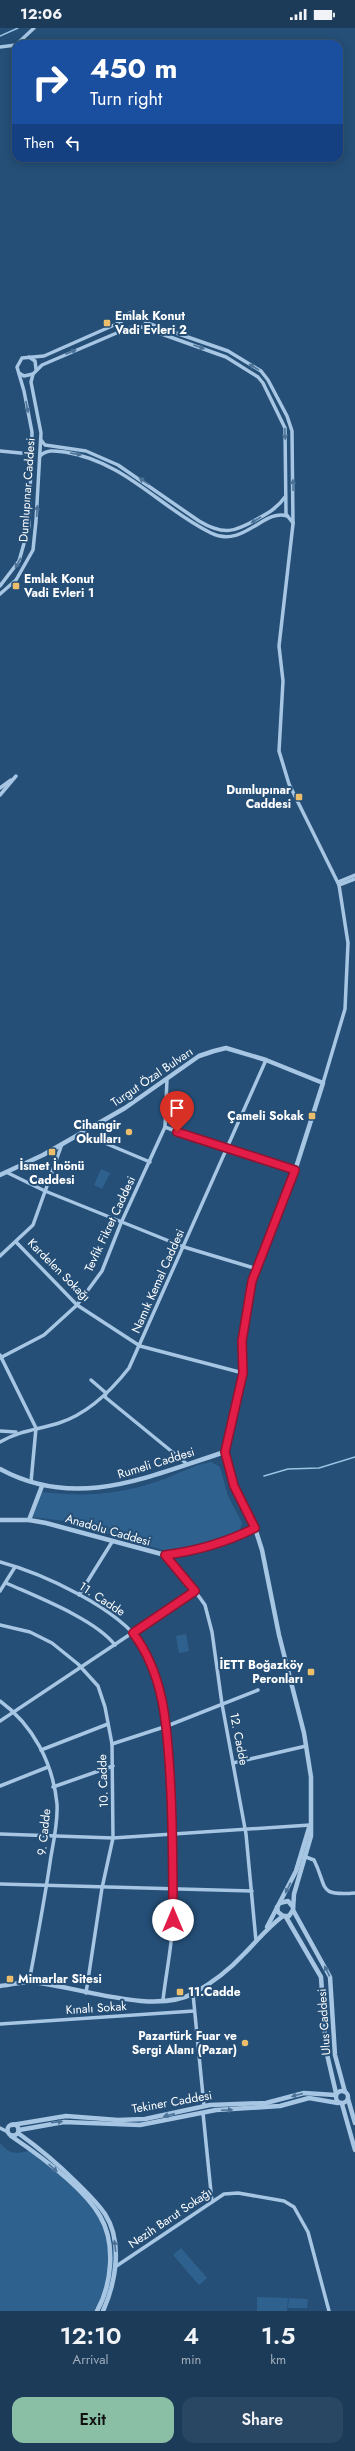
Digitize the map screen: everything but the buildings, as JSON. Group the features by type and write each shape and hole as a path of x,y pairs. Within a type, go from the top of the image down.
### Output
{"street":[{"path":"22,40 34,28"},
{"path":"0,47 12,46"},
{"path":"265,1930 285,1917 293,1909 294,1894 310,1825 311,1777 306,1746 255,1528 234,1486 225,1452 243,1373 242,1341 252,1281 295,1170 324,1083 344,1009 348,958 348,943 339,884 289,784 279,751 279,723 283,681 279,646 293,524 292,431 287,416 268,380 261,371 228,351 147,323 132,312 125,319 44,356 28,356 19,360 18,370 24,376 33,374 36,370 66,354 134,328 142,327 226,357 258,377 263,383 284,428 287,516 293,524"},
{"path":"134,328 141,322 140,317"},
{"path":"125,319 126,324 134,328"},
{"path":"28,356 35,361 36,370"},
{"name":"Dumlupınar Caddesi","path":"0,586 19,561 25,546 29,526 32,432 24,391 18,370"},
{"name":"Dumlupınar Caddesi","path":"0,594 16,580 32,550 36,521 40,456 40,439 31,382 33,374"},
{"path":"40,439 45,445 86,451 118,465 199,521 211,528 221,531 241,529 277,508 286,496"},
{"path":"0,451 31,454"},
{"path":"40,456 44,451 54,451 86,456 139,484 198,526 221,537 237,536 276,515 287,516"},
{"path":"0,788 16,776 0,795"},
{"path":"339,884 355,876"},
{"path":"339,884 355,879"},
{"name":"Turgut Özal Bulvarı","path":"0,1174 62,1144 125,1108 199,1056 226,1048 266,1060 324,1083"},
{"name":"Namık Kemal Caddesi","path":"0,1442 17,1432 60,1423 84,1411 106,1393 129,1368 266,1060"},
{"name":"Tevfik Fikret Caddesi","path":"0,1357 44,1335 77,1305 102,1271 121,1223 165,1127 167,1079"},
{"path":"165,1127 226,1150 295,1170"},
{"path":"81,1133 150,1162"},
{"path":"0,1256 33,1225 62,1144"},
{"path":"6,1172 45,1191 121,1223 184,1247 257,1269"},
{"name":"Kardelen Sokağı","path":"16,1242 77,1305 140,1346 243,1373"},
{"path":"0,1357 36,1428 31,1482"},
{"path":"91,1380 106,1393 105,1397 187,1464"},
{"path":"0,1431 17,1432"},
{"name":"Rumeli Caddesi","path":"0,1469 42,1486 78,1490 108,1488 141,1480 225,1452"},
{"path":"29,1520 42,1486"},
{"name":"Anadolu Caddesi","path":"0,1520 29,1520 112,1542 121,1542 165,1555 188,1552 217,1544 255,1528"},
{"path":"79,1594 112,1542"},
{"name":"12. Cadde","path":"165,1555 205,1605 212,1632 222,1704 246,1830 256,1941"},
{"name":"11. Cadde","path":"0,1562 79,1594 113,1616 133,1633 142,1645 153,1668 167,1726 173,1835 173,1920 163,2000"},
{"path":"0,1591 14,1567"},
{"path":"6,1583 66,1611 109,1637 116,1645"},
{"path":"0,1721 195,1591"},
{"name":"10. Cadde","path":"0,1625 30,1632 52,1643 82,1667 98,1686 108,1724 112,1744 113,1766 113,1838 102,1888 86,1993"},
{"path":"112,1744 167,1726 258,1690"},
{"name":"9. Cadde","path":"0,1701 15,1712 31,1730 48,1767 57,1804 47,1885 29,1982"},
{"path":"41,1750 108,1724"},
{"path":"233,1763 306,1746"},
{"path":"53,1787 113,1766"},
{"path":"0,1786 48,1767"},
{"path":"0,1834 113,1838 310,1825"},
{"path":"303,1856 314,1860 320,1880 328,1891 335,1894 355,1893"},
{"path":"0,1986 29,1982 121,1999 163,2000 193,1994 230,1967 265,1930 288,1889 303,1856"},
{"path":"0,1884 252,1892"},
{"path":"279,1905 288,1902 293,1909"},
{"name":"Ulus Caddesi","path":"279,1905 278,1912 285,1917 321,1977 326,2050 336,2094 355,2150"},
{"name":"Ulus Caddesi","path":"293,1909 330,1977 335,2050 355,2123"},
{"path":"193,1994 204,2106"},
{"name":"Kınalı Sokak","path":"0,2024 194,2012"},
{"path":"336,2094 342,2091 346,2092"},
{"name":"Tekiner Caddesi","path":"12,2125 66,2116 118,2120 145,2119 204,2106 266,2103 304,2093 336,2094"},
{"name":"Tekiner Caddesi","path":"10,2134 30,2126 64,2122 140,2126 203,2113 264,2108 304,2098 340,2103"},
{"path":"340,2103 348,2099"},
{"path":"203,2113 212,2202"},
{"path":"10,2134 9,2127 12,2125 28,2141 62,2168 105,2215 114,2237 115,2267 110,2294 104,2311"},
{"path":"28,2141 26,2134 30,2126"},
{"path":"0,2128 51,2166 97,2212 107,2234 110,2248 109,2270 105,2289 97,2311"},
{"name":"Nezih Barut Sokağı","path":"115,2267 212,2202 229,2193 284,2202 294,2207 308,2232 329,2311"},
{"path":"109,2270 115,2267"}],"shaded area":[{"path":"101,1169 110,1173 102,1189 94,1185"},
{"path":"211,1462 220,1467 228,1496 242,1523 239,1532 175,1551 163,1550 64,1521 33,1517 42,1492 57,1494 99,1494 127,1490 163,1480 204,1463"},
{"path":"186,1634 189,1651 179,1653 176,1636"},
{"path":"0,2143 8,2150 16,2153 34,2149 98,2208 108,2230 118,2270 99,2311 0,2311"},
{"path":"181,2248 207,2278 199,2285 173,2255"},
{"path":"257,2297 288,2298 287,2311 257,2311"},
{"path":"289,2298 308,2299 307,2308 288,2308"}],"waterway":[{"path":"0,36 18,28"},
{"path":"264,1476 288,1469 319,1468 355,1457"}],"place":[{"name":"Emlak Konut Vadi Evleri 2","path":"107,323"},
{"name":"Emlak Konut Vadi Evleri 1","path":"16,586"},
{"name":"Dumlupınar Caddesi","path":"299,797"},
{"name":"Çameli Sokak","path":"312,1116"},
{"name":"Cihangir Okulları","path":"129,1132"},
{"name":"İsmet İnönü Caddesi","path":"52,1152"},
{"name":"İETT Boğazköy Peronları","path":"311,1672"},
{"name":"Mimarlar Sitesi","path":"10,1979"},
{"name":"11.Cadde","path":"180,1992"},
{"name":"Pazartürk Fuar ve Sergi Alanı (Pazar)","path":"245,2043"}],"route":[{"path":"173,1920 173,1827 167,1726 164,1706 153,1668 148,1655 133,1633 195,1591 185,1577 165,1555 188,1552 217,1544 232,1539 255,1528 234,1486 225,1452 239,1396 243,1373 242,1341 252,1281 263,1258 295,1170 226,1150 177,1132"}]}
